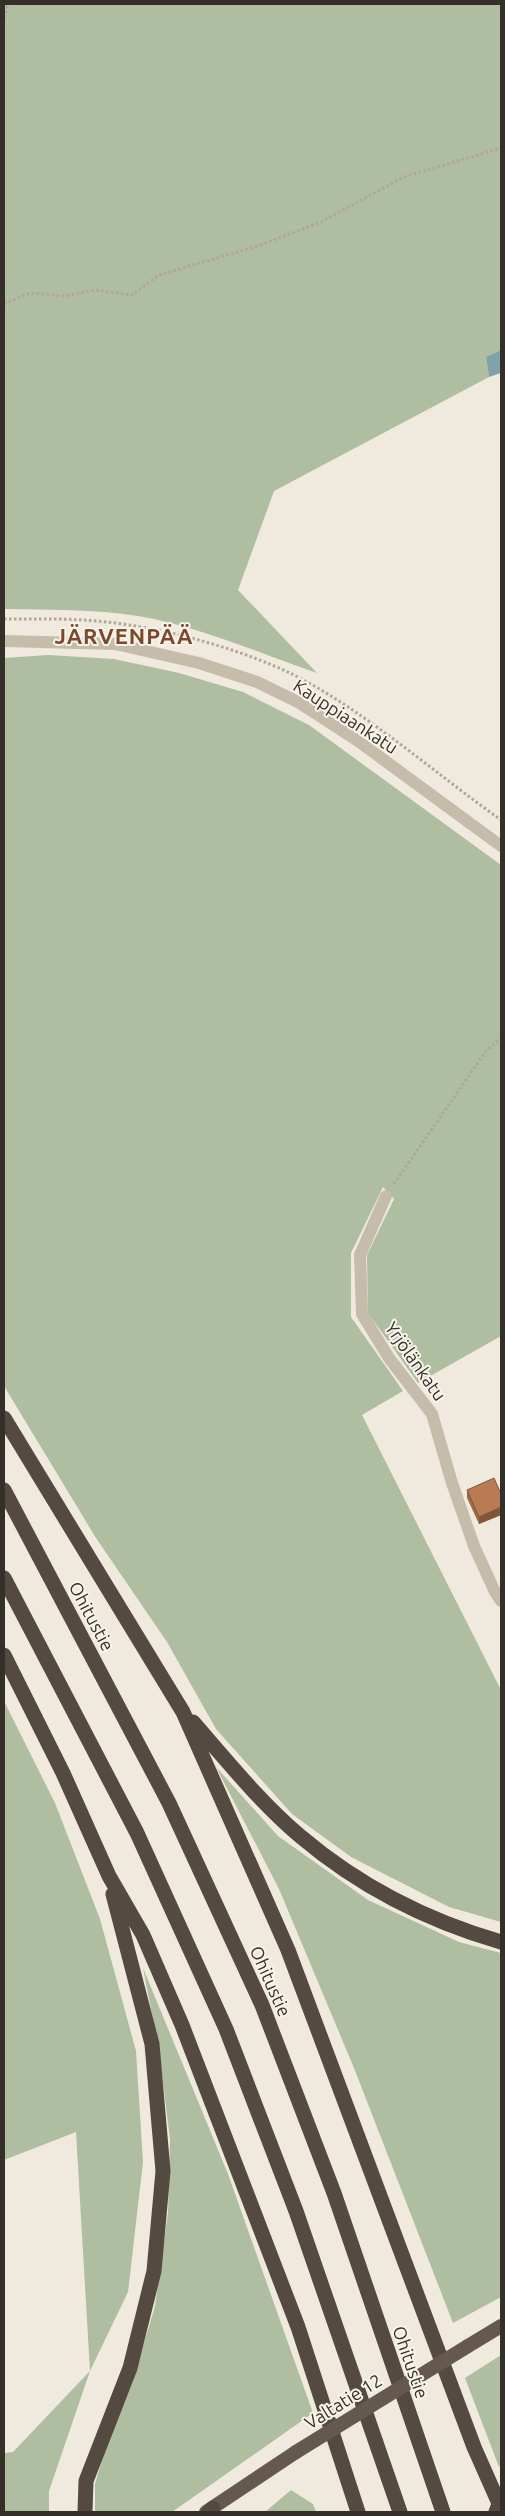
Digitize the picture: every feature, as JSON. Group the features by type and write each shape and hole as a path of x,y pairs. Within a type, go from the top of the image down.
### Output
{"highway":[{"path":"4,1418 183,1712 288,1950 474,2447 501,2508"},
{"name":"Ohitustie","path":"4,1490 169,1803 262,2005 334,2193 443,2512"},
{"path":"4,1578 137,1833 226,2030 296,2211 400,2512"},
{"path":"4,1654 63,1773 109,1876 143,1935 182,2025 298,2327 358,2512"},
{"path":"183,1712 263,1800 300,1836 348,1872 405,1907 464,1932 501,1942"},
{"path":"85,2512 86,2482 130,2368 154,2271 163,2171 152,2044 109,1876"},
{"name":"Valtatie 12","path":"209,2511 296,2452 501,2326"},
{"path":"496,2512 501,2499"}],"street":[{"name":"Kauppiaankatu","path":"4,641 115,644 199,663 257,682 298,702 358,741 501,846"},
{"name":"Yrjölänkatu","path":"386,1196 360,1255 362,1314 389,1358 432,1414 452,1483 474,1546 494,1592 501,1601"}],"path":[{"path":"4,18 8,4"},
{"path":"4,304 30,293 65,296 95,290 132,295 159,275 261,246 321,222 404,177 501,148"},
{"path":"386,1196 486,1051 501,1038"}],"green space":[{"path":"4,4 501,4 501,350 486,357 489,377 274,491 238,590 317,673 206,633 161,620 105,612 4,609"},
{"path":"48,655 114,659 179,673 243,692 309,725 501,865 501,1336 418,1383 368,1313 367,1255 394,1199 383,1187 351,1253 351,1317 403,1391 362,1415 501,1690 501,1922 449,1907 351,1857 292,1814 216,1729 167,1642 96,1538 4,1386 4,658"},
{"path":"4,1701 55,1803 100,1919 136,2051 143,2162 128,2292 90,2371 76,2132 4,2160"},
{"path":"216,1767 278,1836 368,1900 459,1942 501,1953 501,2297 453,2323 354,2068 279,1889"},
{"path":"143,1968 228,2174 313,2413 172,2512 95,2512 95,2484 105,2450 133,2381 155,2306 168,2213 170,2139 159,2050"},
{"path":"501,2355 501,2463 499,2467 465,2378"},
{"path":"90,2371 49,2491 49,2512 4,2512 4,2453 13,2452"},
{"path":"291,2490 313,2504 316,2512 265,2512"}],"water":[{"path":"501,350 501,373 489,377 486,357"}],"building":[{"path":"494,1478 501,1494 501,1507 479,1517 467,1490"}],"district":[{"name":"JÄRVENPÄÄ","path":"124,635"}]}
